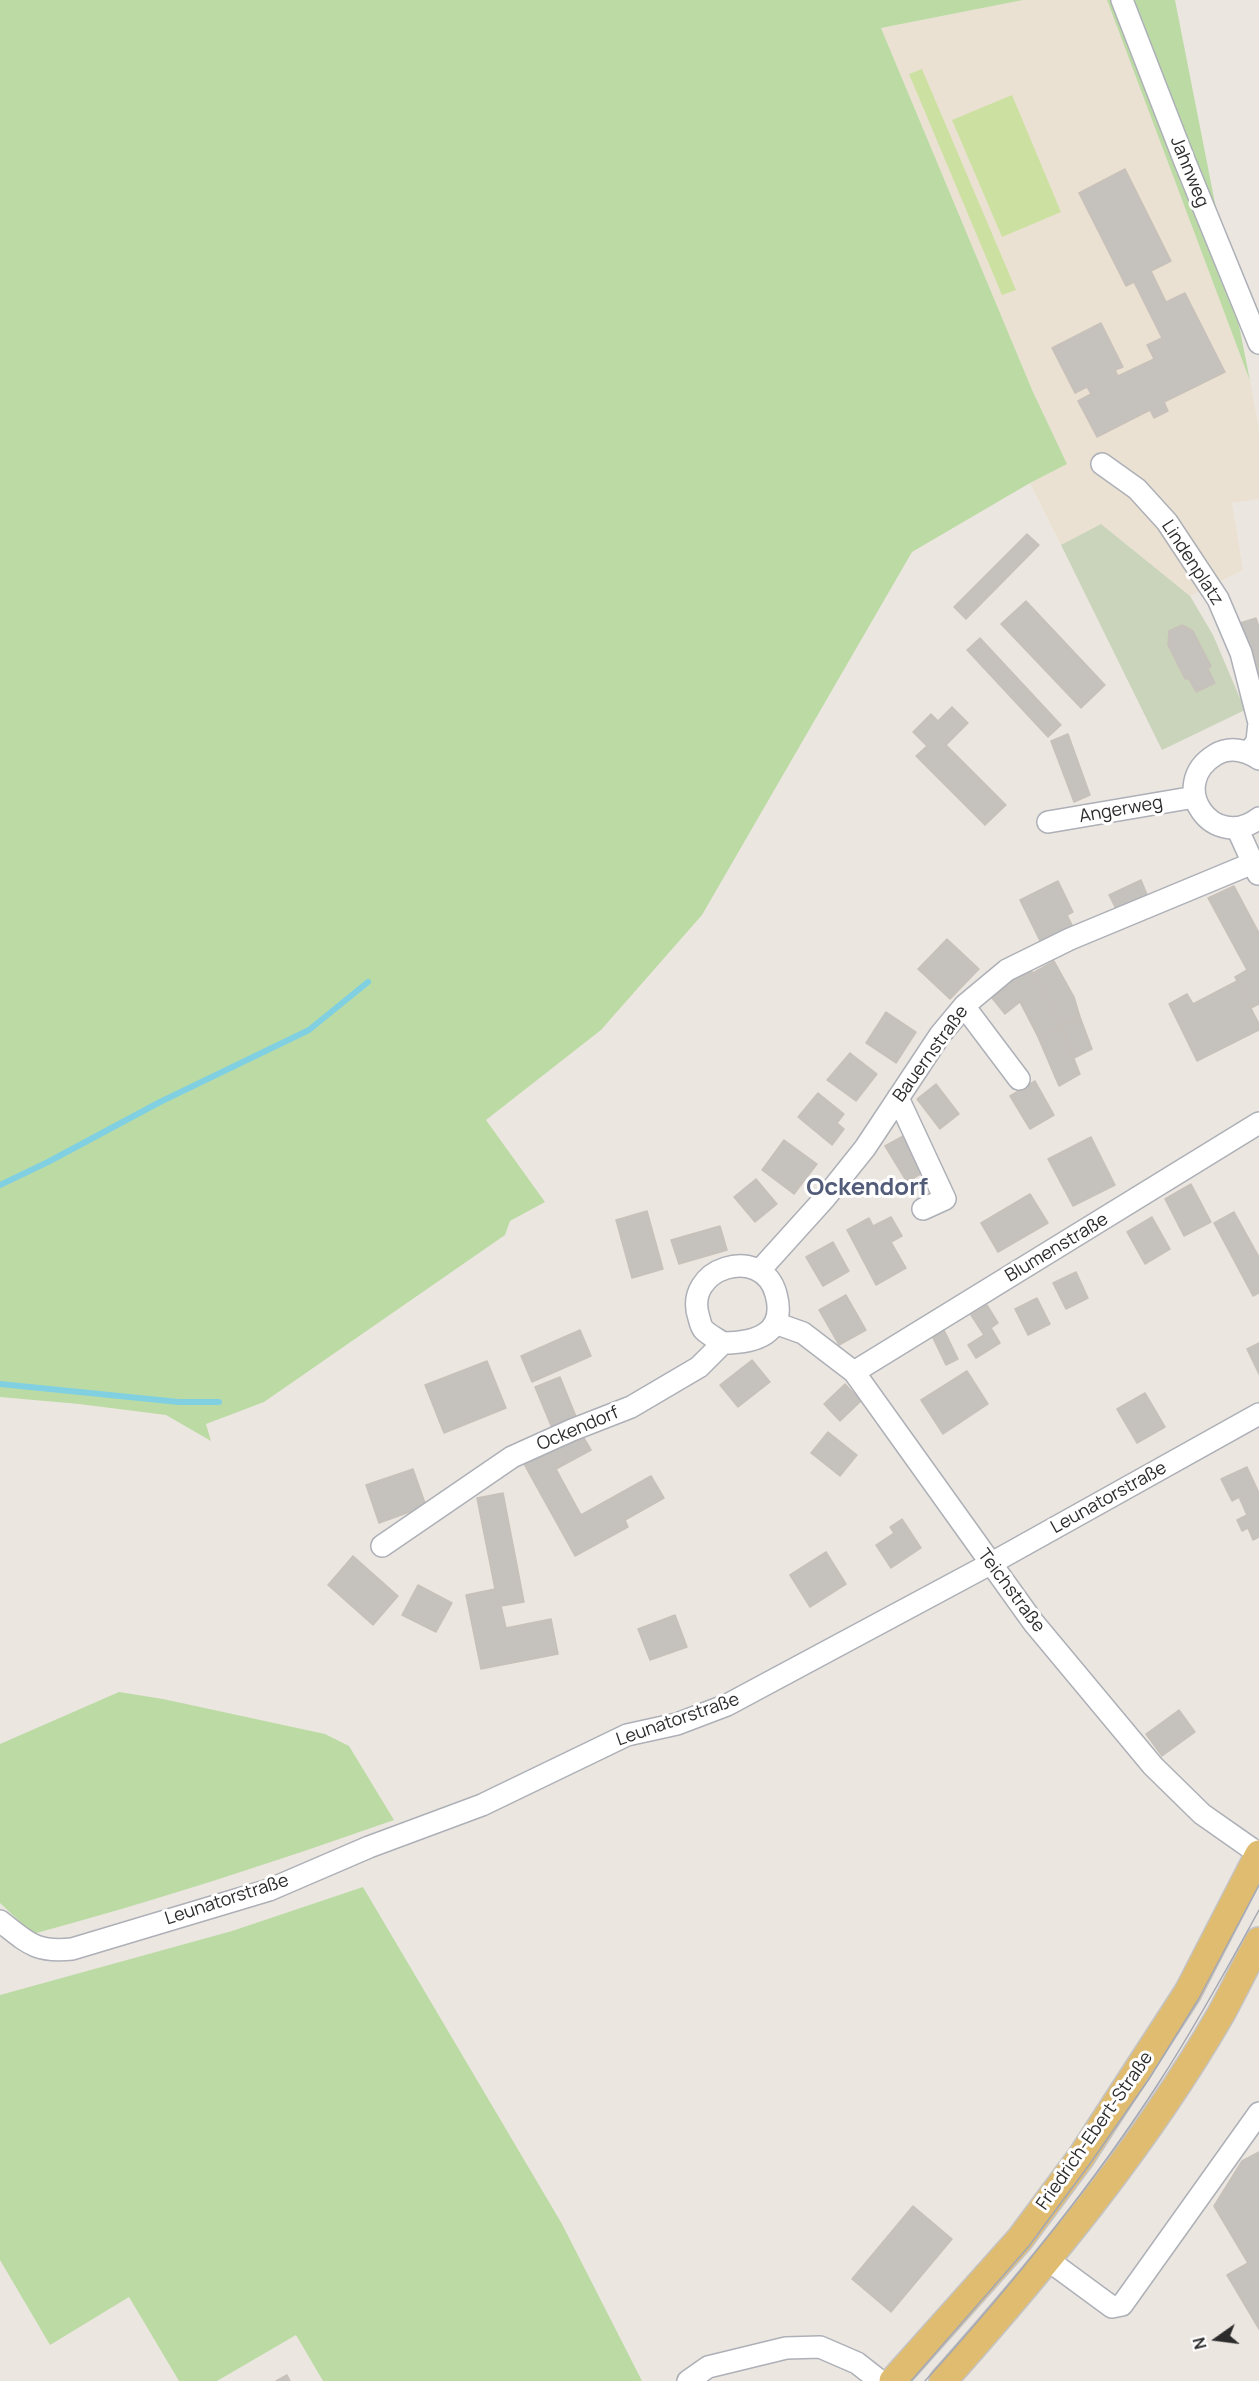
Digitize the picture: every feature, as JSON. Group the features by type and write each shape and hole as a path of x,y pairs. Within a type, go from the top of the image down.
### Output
{"main road":[{"name":"Friedrich-Ebert-Straße","path":"892,2381 1020,2239 1081,2157 1188,1992 1259,1854"},
{"name":"Friedrich-Ebert-Straße","path":"943,2381 1048,2260 1108,2181 1170,2094 1221,2014 1259,1941"}],"street":[{"name":"Jahnweg","path":"1122,0 1259,343"},
{"name":"Lindenplatz","path":"1102,464 1137,489 1167,522 1218,599 1241,653 1258,723 1254,756"},
{"path":"1254,756 1235,749 1221,752 1206,761 1198,771 1194,786 1198,807 1206,817 1223,827 1237,828 1251,825 1259,818"},
{"name":"Angerweg","path":"1048,822 1195,797"},
{"path":"1237,828 1256,869"},
{"name":"Bauernstraße","path":"760,1270 852,1165 940,1035 964,1006 1007,970 1070,939 1256,869"},
{"path":"964,1006 1019,1079"},
{"path":"898,1098 945,1199 923,1209"},
{"name":"Blumenstraße","path":"854,1372 1259,1123"},
{"path":"744,1266 760,1270 773,1283 779,1304 775,1323 764,1336 742,1343 723,1343 702,1330 697,1313 696,1295 710,1275 725,1267 744,1266"},
{"name":"Teichstraße","path":"775,1323 803,1333 854,1372 1033,1622 1154,1766 1202,1814 1259,1854"},
{"name":"Ockendorf","path":"381,1546 512,1457 572,1430 632,1407 699,1367 723,1343"},
{"name":"Leunatorstraße","path":"0,1921 29,1944 50,1951 72,1948 269,1890 369,1847 482,1805 627,1735 676,1724 727,1705 990,1564 1259,1414"},
{"path":"1048,2260 1112,2307 1122,2305 1259,2113"},
{"path":"688,2381 708,2367 786,2348 820,2347 857,2363 880,2381"}],"shaded area":[{"path":"1023,0 1107,0 1250,381 1259,430 1259,499 1232,503 1243,570 1190,596 1101,524 1061,545 1030,483 1067,464 1033,392 881,28"}],"green space":[{"path":"0,0 1023,0 881,28 1033,392 1067,464 912,552 702,915 601,1030 486,1120 545,1202 510,1221 505,1235 264,1402 206,1424 211,1441 166,1415 0,1397"},
{"path":"1107,0 1175,0 1250,381"},
{"path":"922,69 1016,290 1002,295 909,74"},
{"path":"1012,95 1061,212 1002,237 952,120"},
{"path":"1101,524 1190,596 1213,635 1245,710 1162,750 1061,545"},
{"path":"119,1692 163,1699 325,1734 349,1746 394,1820 215,1880 33,1934 0,1903 0,1744"},
{"path":"363,1887 562,2224 642,2381 323,2381 296,2335 217,2381 179,2381 129,2297 50,2345 0,2260 0,1995 232,1931"}],"building":[{"path":"1125,169 1171,261 1151,271 1166,302 1185,293 1225,372 1164,402 1168,411 1154,418 1150,410 1097,437 1078,401 1091,394 1087,387 1075,393 1052,348 1101,323 1123,367 1115,370 1118,376 1154,359 1147,345 1162,338 1134,282 1126,286 1079,193"},
{"path":"1027,534 1039,545 966,619 954,607"},
{"path":"1026,601 1105,685 1081,708 1001,624"},
{"path":"1256,618 1259,627 1259,684 1237,624"},
{"path":"1182,625 1193,631 1211,666 1208,669 1215,683 1196,692 1189,679 1185,679 1168,645 1169,631"},
{"path":"980,638 1061,725 1048,737 967,650"},
{"path":"952,707 968,723 946,745 1006,805 985,825 916,756 927,746 913,732 931,714 938,721"},
{"path":"1068,734 1090,795 1074,802 1051,741"},
{"path":"1141,880 1148,897 1117,911 1109,895"},
{"path":"1058,881 1073,912 1067,915 1073,927 1041,943 1020,900"},
{"path":"1234,886 1259,933 1259,1004 1251,1008 1235,977 1247,970 1208,898"},
{"path":"947,939 979,969 950,999 918,969"},
{"path":"1054,961 1074,997 1080,1017 1061,1026 1033,973"},
{"path":"1029,966 1061,1026 1038,1037 1020,1002 1005,1014 992,998"},
{"path":"1237,981 1259,1024 1259,1030 1197,1061 1169,1004 1187,994 1193,1004"},
{"path":"886,1012 916,1032 896,1063 866,1043"},
{"path":"1080,1017 1092,1049 1074,1058 1061,1026"},
{"path":"1061,1026 1080,1074 1059,1086 1038,1037"},
{"path":"850,1053 877,1074 856,1101 827,1080"},
{"path":"1035,1081 1054,1115 1030,1129 1010,1096"},
{"path":"936,1084 959,1114 940,1129 917,1099"},
{"path":"818,1093 844,1114 837,1123 844,1129 832,1145 798,1117"},
{"path":"905,1135 927,1170 907,1182 885,1146"},
{"path":"1091,1137 1115,1185 1073,1206 1048,1159"},
{"path":"784,1140 817,1164 794,1194 762,1170"},
{"path":"756,1179 777,1204 755,1222 734,1197"},
{"path":"1191,1184 1211,1222 1184,1236 1165,1199"},
{"path":"1030,1194 1048,1223 998,1252 981,1223"},
{"path":"647,1211 663,1269 632,1278 616,1220"},
{"path":"1234,1212 1259,1257 1259,1293 1253,1296 1214,1223"},
{"path":"891,1217 902,1236 891,1242 906,1268 876,1285 847,1230 869,1218 873,1226"},
{"path":"1152,1217 1170,1249 1145,1264 1127,1232"},
{"path":"720,1226 727,1250 679,1264 671,1240"},
{"path":"833,1242 849,1271 823,1286 806,1257"},
{"path":"1076,1272 1088,1298 1066,1309 1053,1283"},
{"path":"846,1295 866,1330 839,1345 819,1310"},
{"path":"1037,1298 1050,1324 1028,1335 1015,1309"},
{"path":"987,1305 998,1323 991,1328 1000,1343 976,1358 968,1345 984,1335 971,1315"},
{"path":"580,1330 591,1356 532,1382 521,1356"},
{"path":"944,1330 958,1359 946,1365 932,1336"},
{"path":"1259,1343 1259,1374 1247,1349"},
{"path":"752,1360 770,1382 738,1407 720,1385"},
{"path":"487,1361 506,1408 444,1433 425,1385"},
{"path":"967,1371 988,1404 943,1434 921,1400"},
{"path":"560,1377 577,1419 552,1428 535,1387"},
{"path":"845,1384 861,1401 840,1421 824,1404"},
{"path":"1145,1393 1165,1427 1137,1443 1117,1409"},
{"path":"828,1432 857,1455 840,1476 811,1453"},
{"path":"581,1433 591,1450 556,1469 581,1515 651,1476 664,1498 625,1520 628,1527 575,1556 524,1464"},
{"path":"1247,1467 1259,1493 1259,1537 1253,1540 1248,1528 1242,1531 1237,1520 1247,1515 1239,1497 1232,1501 1221,1479"},
{"path":"413,1469 426,1506 379,1523 366,1485"},
{"path":"503,1493 524,1602 501,1606 506,1628 551,1619 558,1654 481,1669 466,1595 495,1589 477,1498"},
{"path":"902,1519 921,1548 891,1568 876,1545 894,1533 890,1527"},
{"path":"826,1552 846,1584 810,1607 790,1575"},
{"path":"353,1556 398,1596 373,1625 328,1585"},
{"path":"418,1585 452,1603 436,1632 402,1615"},
{"path":"675,1615 687,1647 650,1660 638,1629"},
{"path":"1179,1710 1195,1732 1162,1756 1146,1734"},
{"path":"1259,2152 1259,2329 1227,2275 1248,2263 1214,2206 1242,2161"},
{"path":"913,2206 952,2239 891,2312 852,2279"},
{"path":"287,2375 290,2381 276,2381"}],"waterway":[{"path":"0,1185 160,1102 309,1030 368,982"},
{"path":"0,1384 179,1402 219,1402"}],"tram line":[{"path":"911,2381 1029,2246 1089,2165 1149,2079 1198,2000 1259,1885"},
{"path":"925,2381 1018,2274 1105,2162 1185,2041 1259,1910"}],"district":[{"name":"Ockendorf","path":"867,1188"}]}
